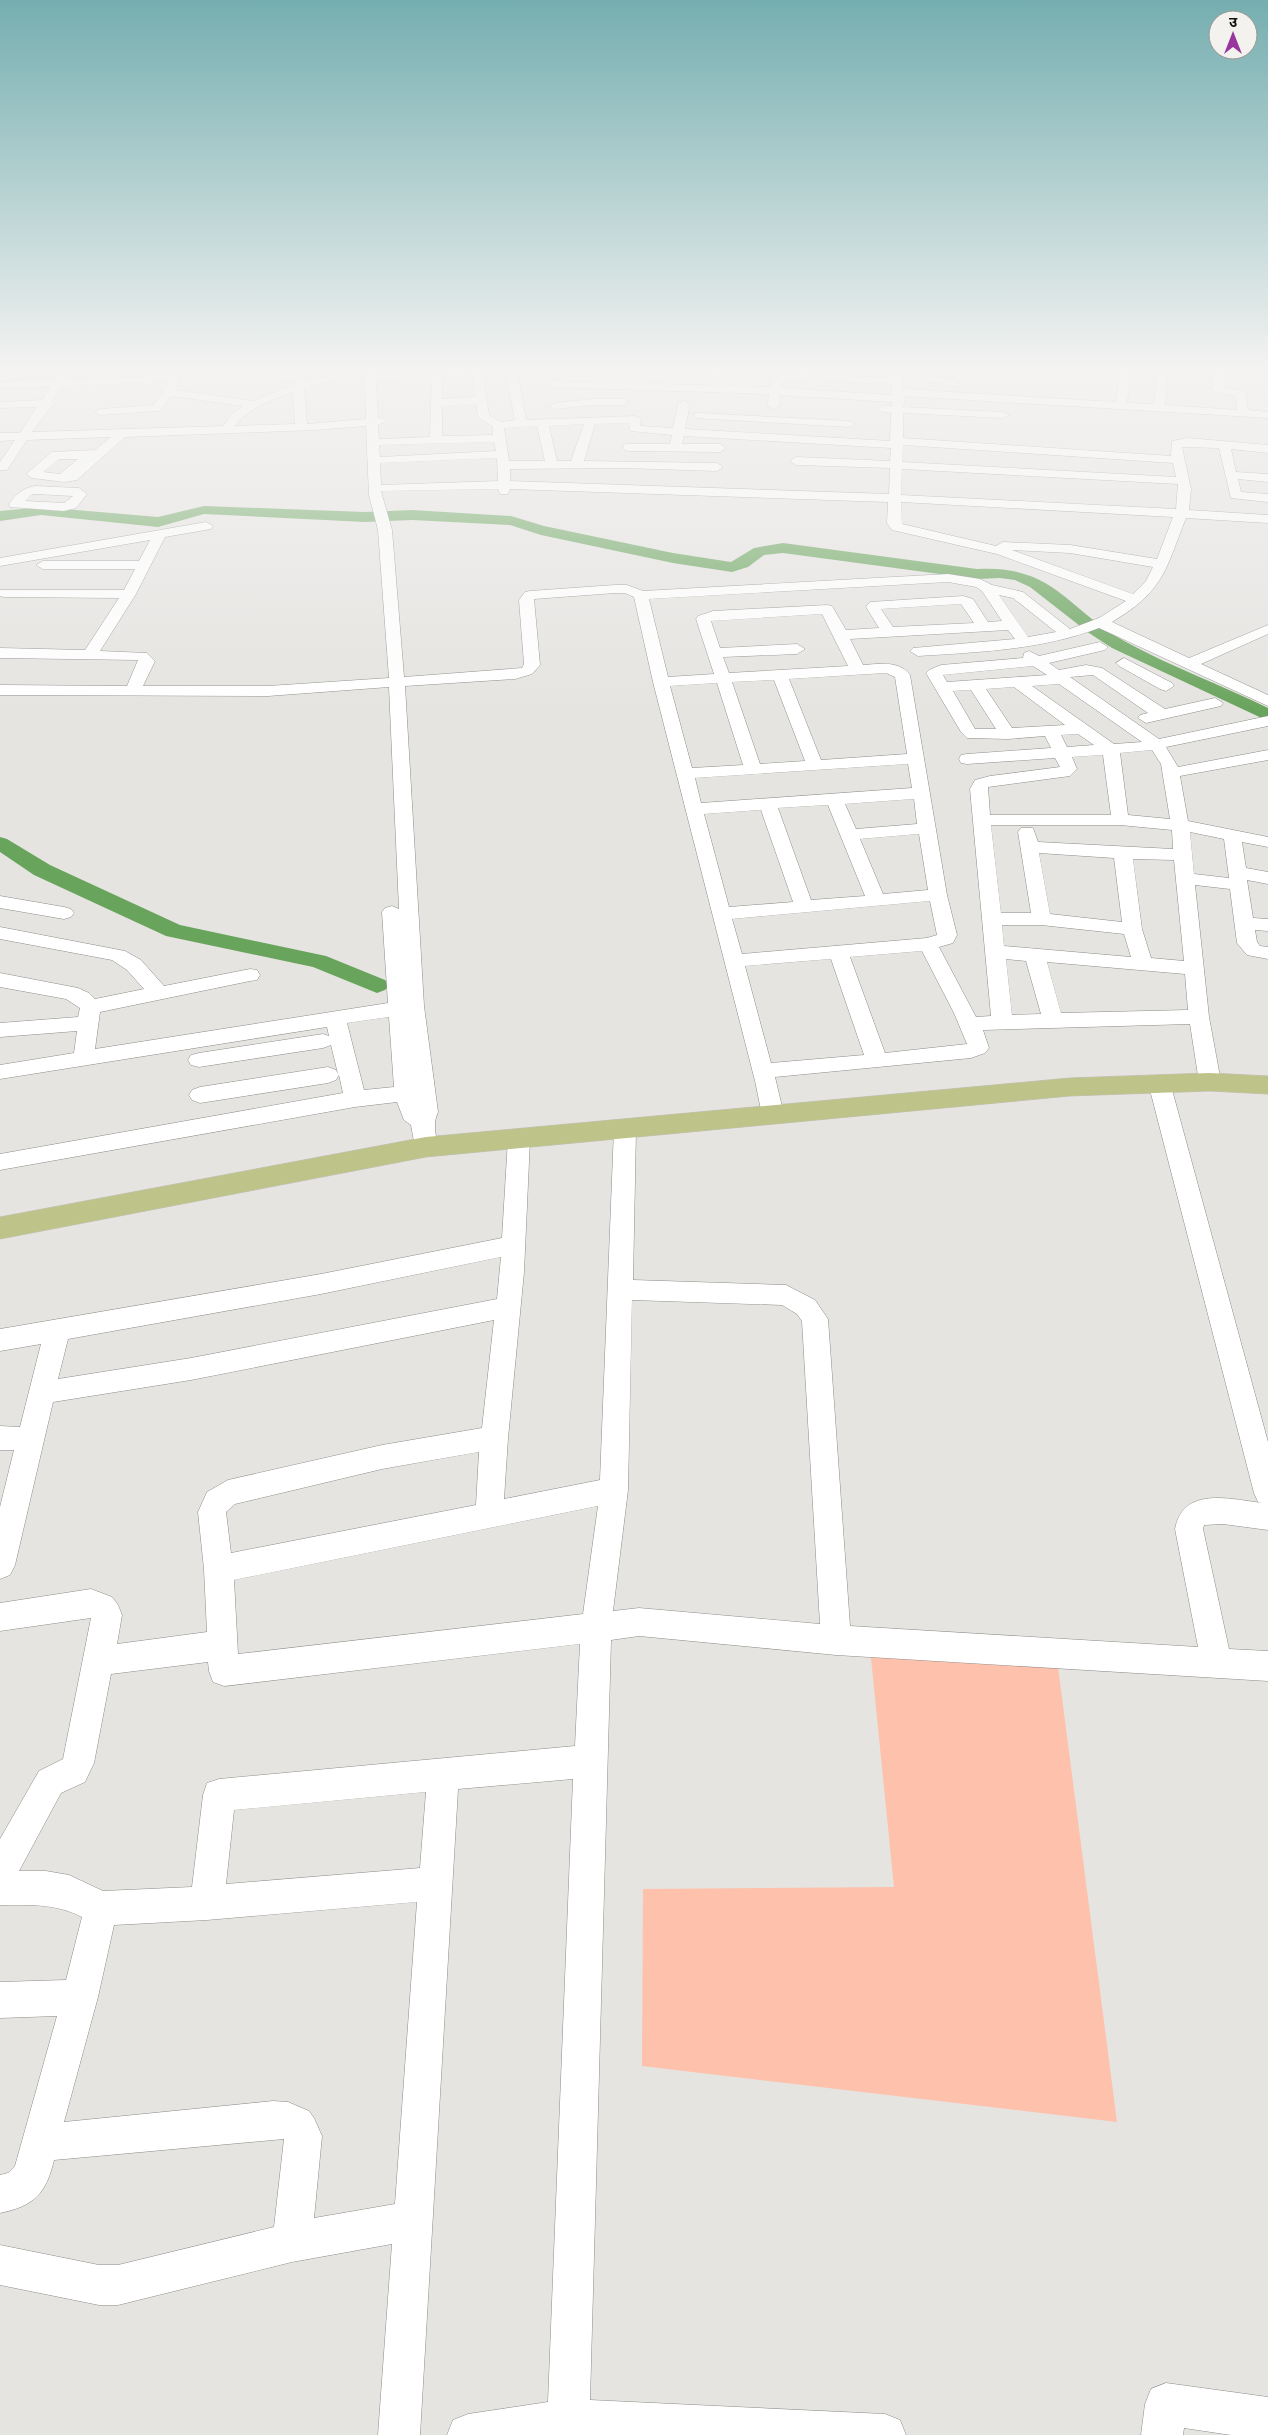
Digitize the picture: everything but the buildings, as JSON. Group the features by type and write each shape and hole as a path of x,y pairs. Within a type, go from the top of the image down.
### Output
{"main road":[{"path":"0,1228 426,1147 1070,1087 1160,1086 1210,1082 1268,1085"}],"street":[{"path":"55,491 64,482"},
{"path":"375,482 375,495 379,513"},
{"path":"383,482 383,491 376,530 391,683 390,868 406,1008 428,1112 422,1122 426,1147"},
{"path":"504,482 504,488"},
{"path":"617,487 619,482"},
{"path":"713,492 715,482"},
{"path":"896,482 894,522 897,526 979,545 1135,600"},
{"path":"1064,482 1070,506"},
{"path":"918,651 1019,643 1068,632 1096,624 1135,600 1150,585 1181,515 1184,482 1179,482"},
{"path":"1233,482 1241,519"},
{"path":"383,491 617,487 1268,519"},
{"path":"504,488 713,492"},
{"path":"1235,495 1268,498"},
{"path":"895,500 1070,506 1181,515"},
{"path":"1241,519 1268,524"},
{"path":"2,596 23,568 125,539 206,526"},
{"path":"90,654 129,594 160,534"},
{"path":"112,565 125,539"},
{"path":"979,545 1070,549 1160,564"},
{"path":"0,562 23,568 144,565"},
{"path":"0,690 132,692 268,691 515,674 527,671 532,665 526,600 530,595 615,589 627,589 641,595 922,578 980,583 987,588 1012,625 1019,643 1035,661 1156,744 1169,764 1180,825 1199,1017 1210,1082"},
{"path":"987,588 1018,595 1068,632"},
{"path":"2,596 129,594"},
{"path":"641,595 661,682 773,1115"},
{"path":"889,632 873,607 874,605 963,600 968,602 984,626"},
{"path":"922,601 938,629"},
{"path":"753,769 703,619 706,616 827,609 858,670"},
{"path":"778,612 810,674"},
{"path":"1268,617 1268,625"},
{"path":"1096,624 1268,701"},
{"path":"841,634 1012,625"},
{"path":"1189,664 1268,629"},
{"path":"1080,729 980,736 968,732 934,673 935,671 1035,661 1100,647"},
{"path":"715,653 797,649"},
{"path":"0,653 136,655 146,658 147,661 132,692"},
{"path":"942,687 1060,677 1086,670 1096,671 1129,662 1170,685 1135,697"},
{"path":"661,682 889,668 902,675 938,895 948,935 941,942 928,944 734,961"},
{"path":"1096,671 1161,714"},
{"path":"780,676 815,765"},
{"path":"1017,682 1080,729 1111,749 1120,820"},
{"path":"976,685 1008,734"},
{"path":"1124,722 1215,703"},
{"path":"967,759 1062,753 1156,744 1266,722"},
{"path":"1002,1022 979,789 981,784 1011,778 1064,772 1069,769 1051,731"},
{"path":"1171,773 1268,755"},
{"path":"998,757 1011,778"},
{"path":"685,774 916,758"},
{"path":"695,809 921,793"},
{"path":"834,799 877,901"},
{"path":"768,804 804,907"},
{"path":"1024,818 1041,919"},
{"path":"982,820 1024,818 1120,820 1180,825 1268,842"},
{"path":"850,834 927,828"},
{"path":"1232,835 1249,948 1254,951 1268,953"},
{"path":"1030,847 1183,855"},
{"path":"1123,853 1132,929 1143,965"},
{"path":"1185,878 1268,878"},
{"path":"721,914 938,895"},
{"path":"0,902 64,913"},
{"path":"992,919 1041,919 1132,929"},
{"path":"1244,923 1268,925"},
{"path":"0,933 118,955 134,964 158,992"},
{"path":"764,1077 978,1048 978,1042 928,944"},
{"path":"838,952 877,1061"},
{"path":"996,952 1194,968"},
{"path":"1035,956 1053,1020"},
{"path":"0,1030 89,1015 158,992 250,975"},
{"path":"0,980 72,993 82,998 89,1015 84,1057"},
{"path":"199,1050 231,1055 406,1008"},
{"path":"406,1008 405,1093 412,1114 422,1122"},
{"path":"969,1024 1199,1017"},
{"path":"0,1072 84,1057 199,1050 326,1028"},
{"path":"326,1028 328,1075 332,1103"},
{"path":"326,1028 354,1100"},
{"path":"199,1050 200,1126"},
{"path":"231,1055 233,1090"},
{"path":"200,1095 328,1075"},
{"path":"1160,1086 1268,1493"},
{"path":"0,1162 332,1103 405,1093"},
{"path":"569,2427 590,1761 596,1628 614,1490 624,1129"},
{"path":"489,1516 494,1438 513,1245 519,1138"},
{"path":"0,1340 277,1292 436,1262 513,1245"},
{"path":"620,1290 786,1295 806,1306 815,1320 836,1640"},
{"path":"40,1393 200,1368 508,1307"},
{"path":"0,1565 40,1393 57,1330"},
{"path":"0,1438 30,1439"},
{"path":"494,1438 382,1457 228,1493 217,1501 212,1512 219,1569 224,1671 652,1622 836,1640 1268,1666"},
{"path":"219,1569 614,1490"},
{"path":"1217,1664 1189,1528 1190,1520 1198,1513 1210,1512 1268,1517"},
{"path":"0,1616 91,1603 102,1606 107,1615 78,1763 74,1772 50,1782 0,1872"},
{"path":"98,1661 222,1645"},
{"path":"207,1903 219,1795 590,1761"},
{"path":"399,2435 443,1774"},
{"path":"0,1888 46,1888 69,1892 101,1908 207,1903 437,1883"},
{"path":"0,2194 17,2192 26,2184 32,2170 80,1997 101,1908"},
{"path":"0,2000 80,1997"},
{"path":"39,2143 273,2120 291,2121 300,2127 303,2136 292,2242"},
{"path":"0,2265 99,2285 118,2285 292,2242 414,2220"},
{"path":"1162,2435 1166,2404 1245,2422"},
{"path":"468,2435 569,2427 885,2435"}],"shaded area":[{"path":"870,1648 1057,1659 1117,2122 642,2066 643,1889 894,1887"}],"waterway":[{"path":"0,516 41,511 158,522 204,510 365,517 412,515 511,521 541,530 673,558 732,567 742,564 760,551 783,548 977,574 1000,573 1019,576 1036,583 1051,593 1095,630 1124,648 1268,715"},
{"path":"0,843 42,870 174,931 318,961 342,969 377,985"}]}
